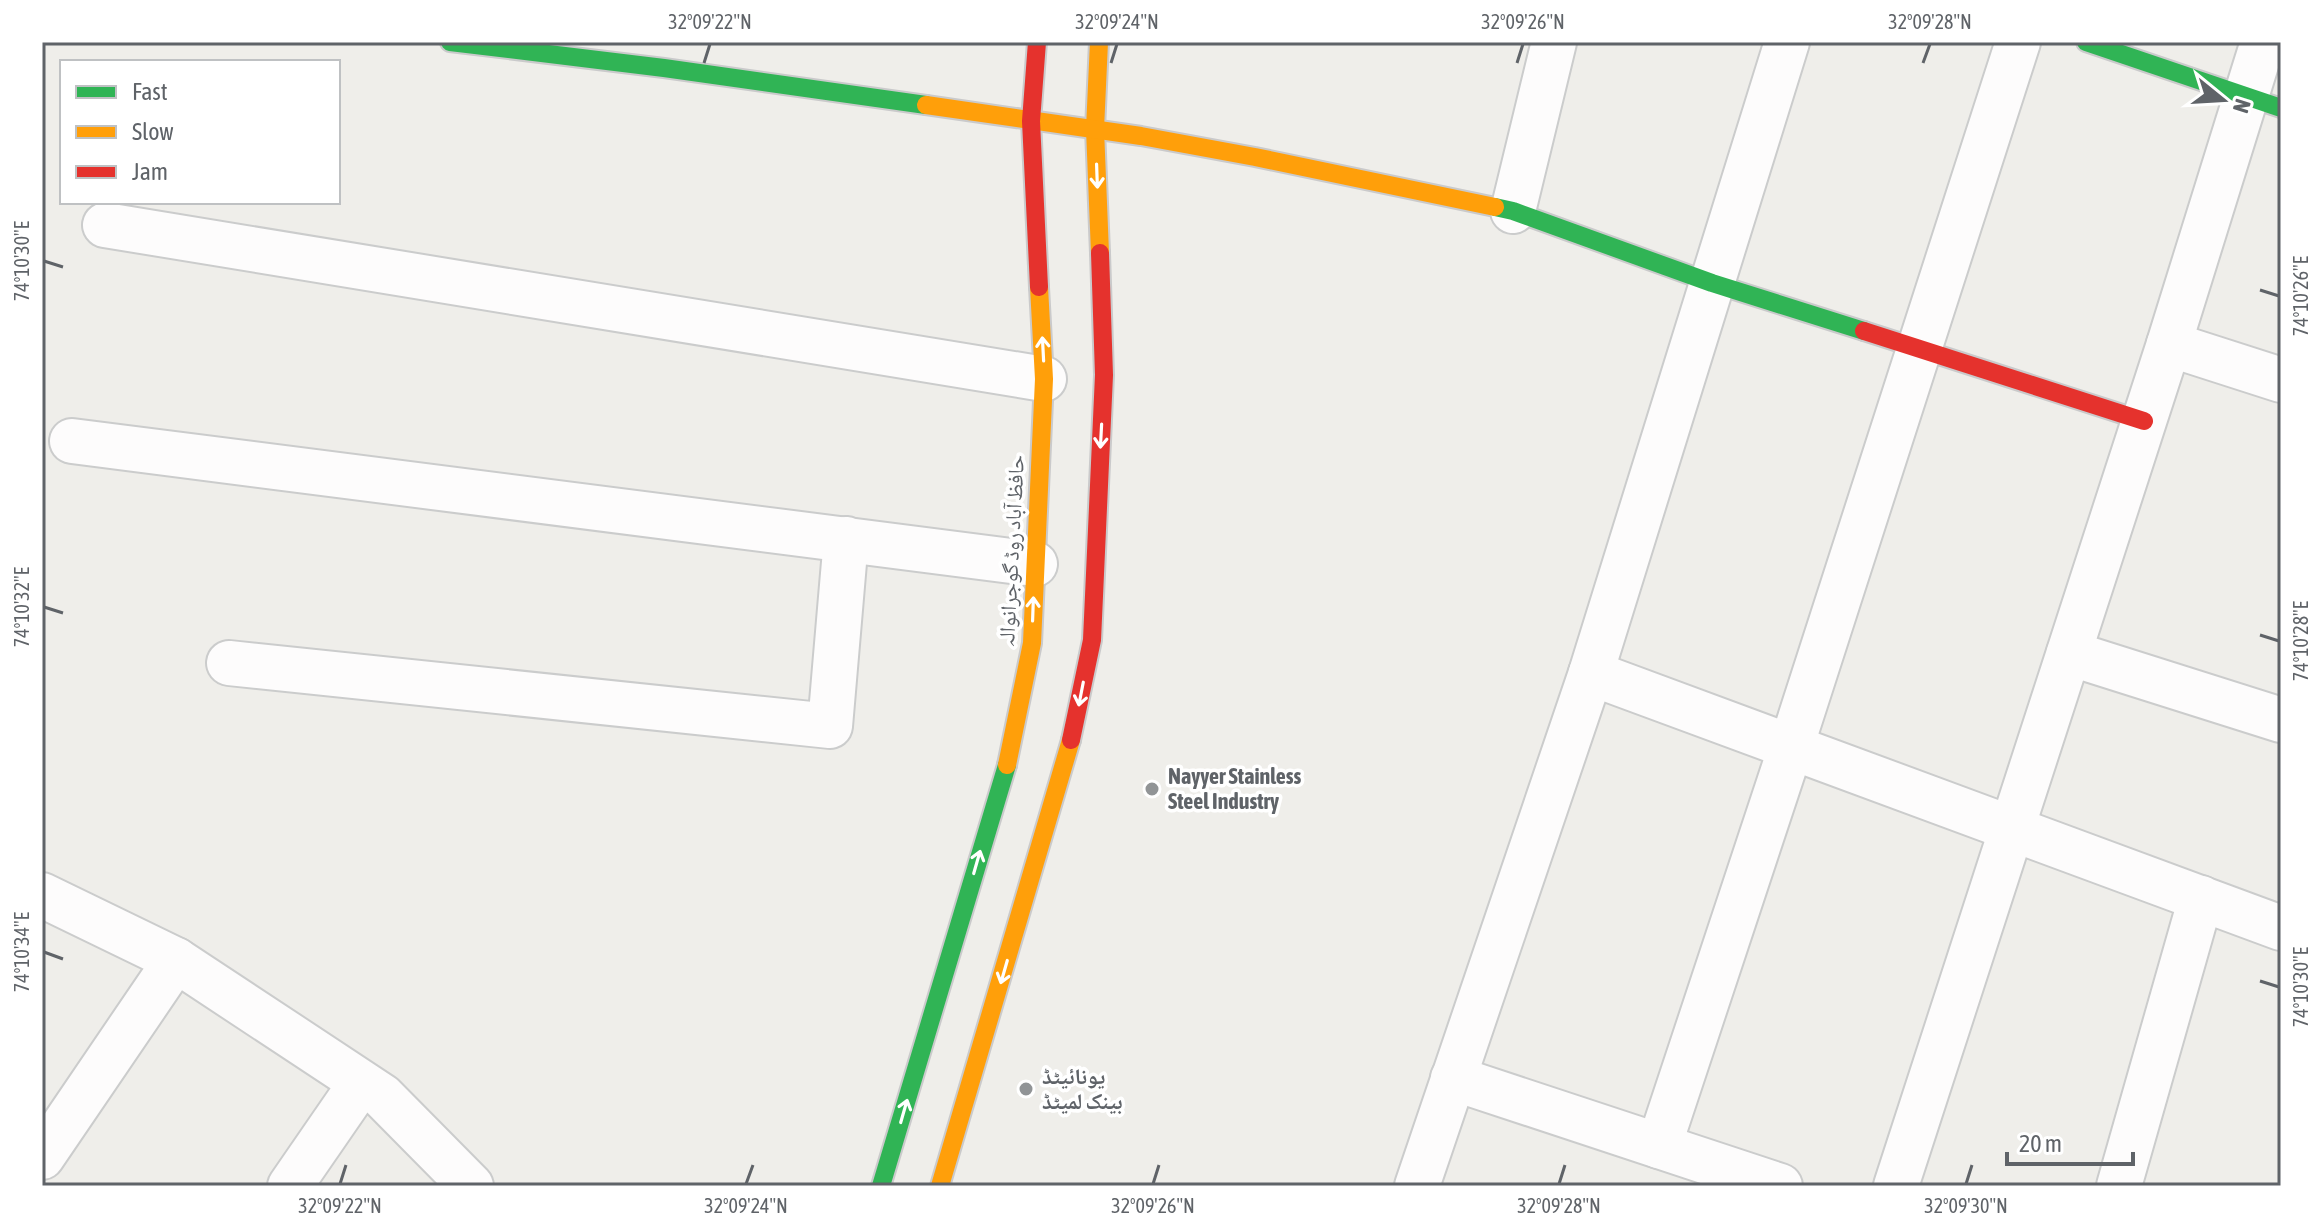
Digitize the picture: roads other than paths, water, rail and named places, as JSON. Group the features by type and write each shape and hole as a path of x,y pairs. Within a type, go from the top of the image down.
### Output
{"main road":[{"path":"450,42 667,55 1031,121 1255,157 1513,211 1712,283 2144,421"},
{"name":"حافظ آباد روڈ گوجرانوالہ","path":"881,1186 1009,758 1032,643 1044,379 1031,121 1037,42"},
{"path":"940,1186 1068,754 1092,640 1104,375 1095,129 1099,42"},
{"path":"2086,42 2263,102"}],"street":[{"path":"1513,211 1554,42"},
{"path":"1417,1186 1591,673 1787,42"},
{"path":"1659,1146 2018,42"},
{"path":"1896,1186 2169,344 2263,102 2263,42"},
{"path":"105,225 1044,379"},
{"path":"2169,344 2281,380"},
{"path":"72,441 1035,564"},
{"path":"229,663 830,726 846,539"},
{"path":"2069,653 2279,712"},
{"path":"1591,673 2281,928"},
{"path":"42,895 176,960 382,1096 471,1186"},
{"path":"2119,1186 2201,898"},
{"path":"42,1157 176,960"},
{"path":"1453,1078 1780,1186"},
{"path":"290,1186 361,1083"}],"place":[{"name":"Nayyer Stainless Steel Industry","path":"1152,789"},
{"name":"یونائیٹڈ بینک لمیٹڈ","path":"1026,1089"}]}
